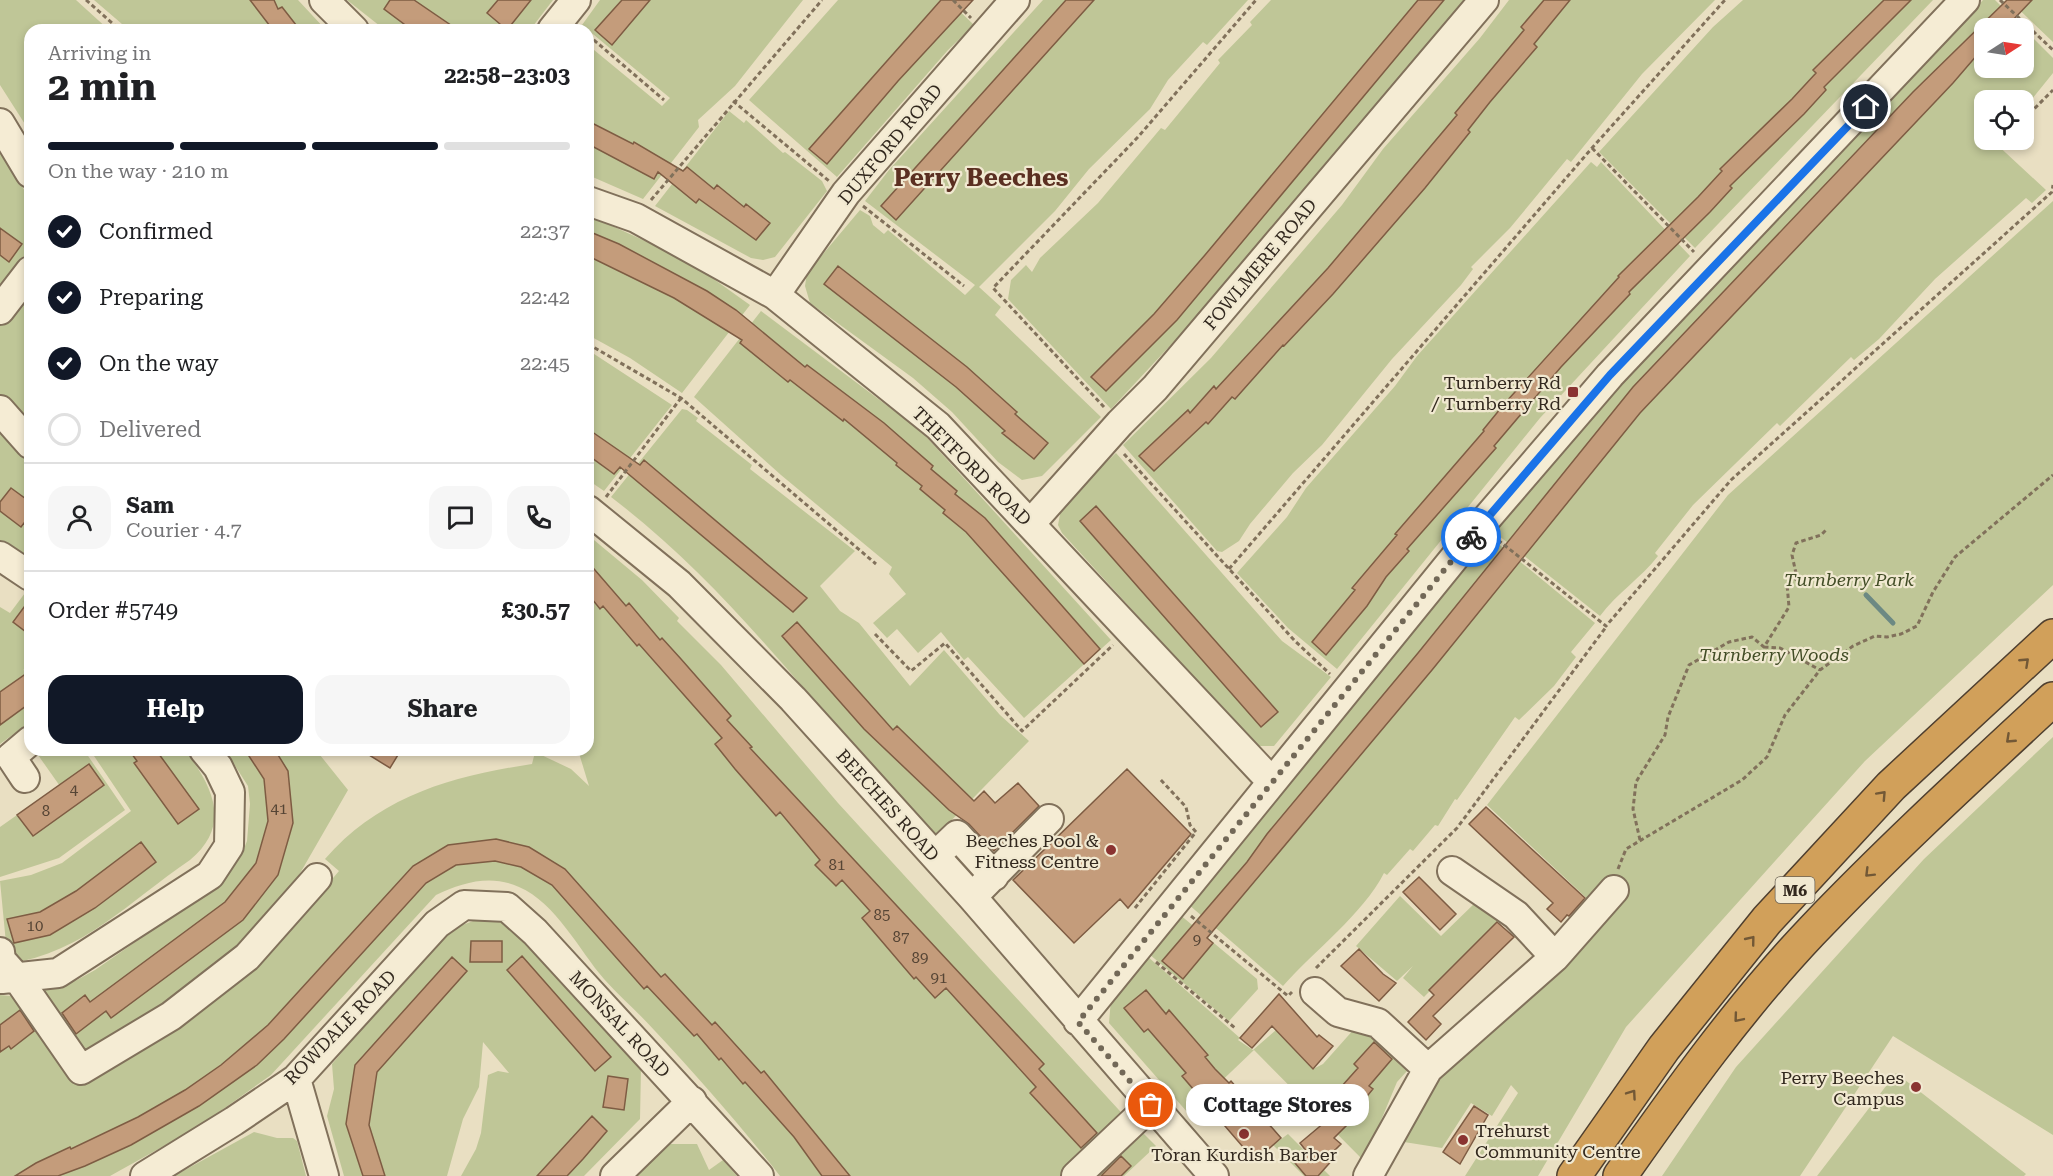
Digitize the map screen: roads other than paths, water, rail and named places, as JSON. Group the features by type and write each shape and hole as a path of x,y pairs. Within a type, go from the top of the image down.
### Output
{"highway":[{"name":"M6","path":"1574,1176 1664,1048 1767,920 1891,786 2053,636"},
{"name":"M6","path":"1620,1176 1695,1069 1809,934 1918,824 2053,699"}],"street":[{"path":"324,0 348,24"},
{"path":"557,24 576,0"},
{"name":"DUXFORD ROAD","path":"775,295 846,194 1015,0"},
{"name":"FOWLMERE ROAD","path":"1031,523 1162,379 1484,0"},
{"path":"1078,1022 1480,525 1610,375 1965,0"},
{"path":"0,123 24,163"},
{"name":"THETFORD ROAD","path":"594,203 636,218 775,295 938,426 1130,630 1147,667 1271,781"},
{"path":"0,310 24,279"},
{"path":"0,410 24,437"},
{"name":"BEECHES ROAD","path":"594,515 695,600 793,699 972,897 1151,1105 1203,1171"},
{"path":"0,556 24,572"},
{"path":"24,746 11,757 25,778"},
{"path":"9,979 58,973 210,875 229,846 230,792 218,767 209,756"},
{"path":"972,897 1049,819"},
{"path":"935,856 957,836 994,876"},
{"path":"1452,871 1516,915 1555,957"},
{"path":"0,952 9,979 81,1070 171,1016 247,957 317,878"},
{"path":"1368,1176 1428,1069 1555,957 1614,890"},
{"name":"ROWDALE ROAD","path":"145,1176 234,1121 296,1079 437,924 464,905"},
{"name":"MONSAL ROAD","path":"464,905 507,907 535,933 759,1176"},
{"path":"1308,984 1338,1012 1378,1023 1428,1069"},
{"path":"296,1079 324,1176"},
{"path":"615,1176 692,1101"},
{"path":"1076,1176 1151,1105"}],"waterway":[{"path":"1866,595 1893,623"}],"place":[{"name":"Turnberry Rd / Turnberry Rd","path":"1573,392"},
{"name":"Beeches Pool & Fitness Centre","path":"1111,850"},
{"name":"Perry Beeches Campus","path":"1916,1087"},
{"name":"Cottage Stores","path":"1151,1105"},
{"name":"Toran Kurdish Barber","path":"1244,1134"},
{"name":"Trehurst Community Centre","path":"1463,1140"}],"district":[{"name":"Perry Beeches","path":"981,178"}],"park label":[{"name":"Turnberry Park","path":"1849,579"},
{"name":"Turnberry Woods","path":"1774,654"}]}
